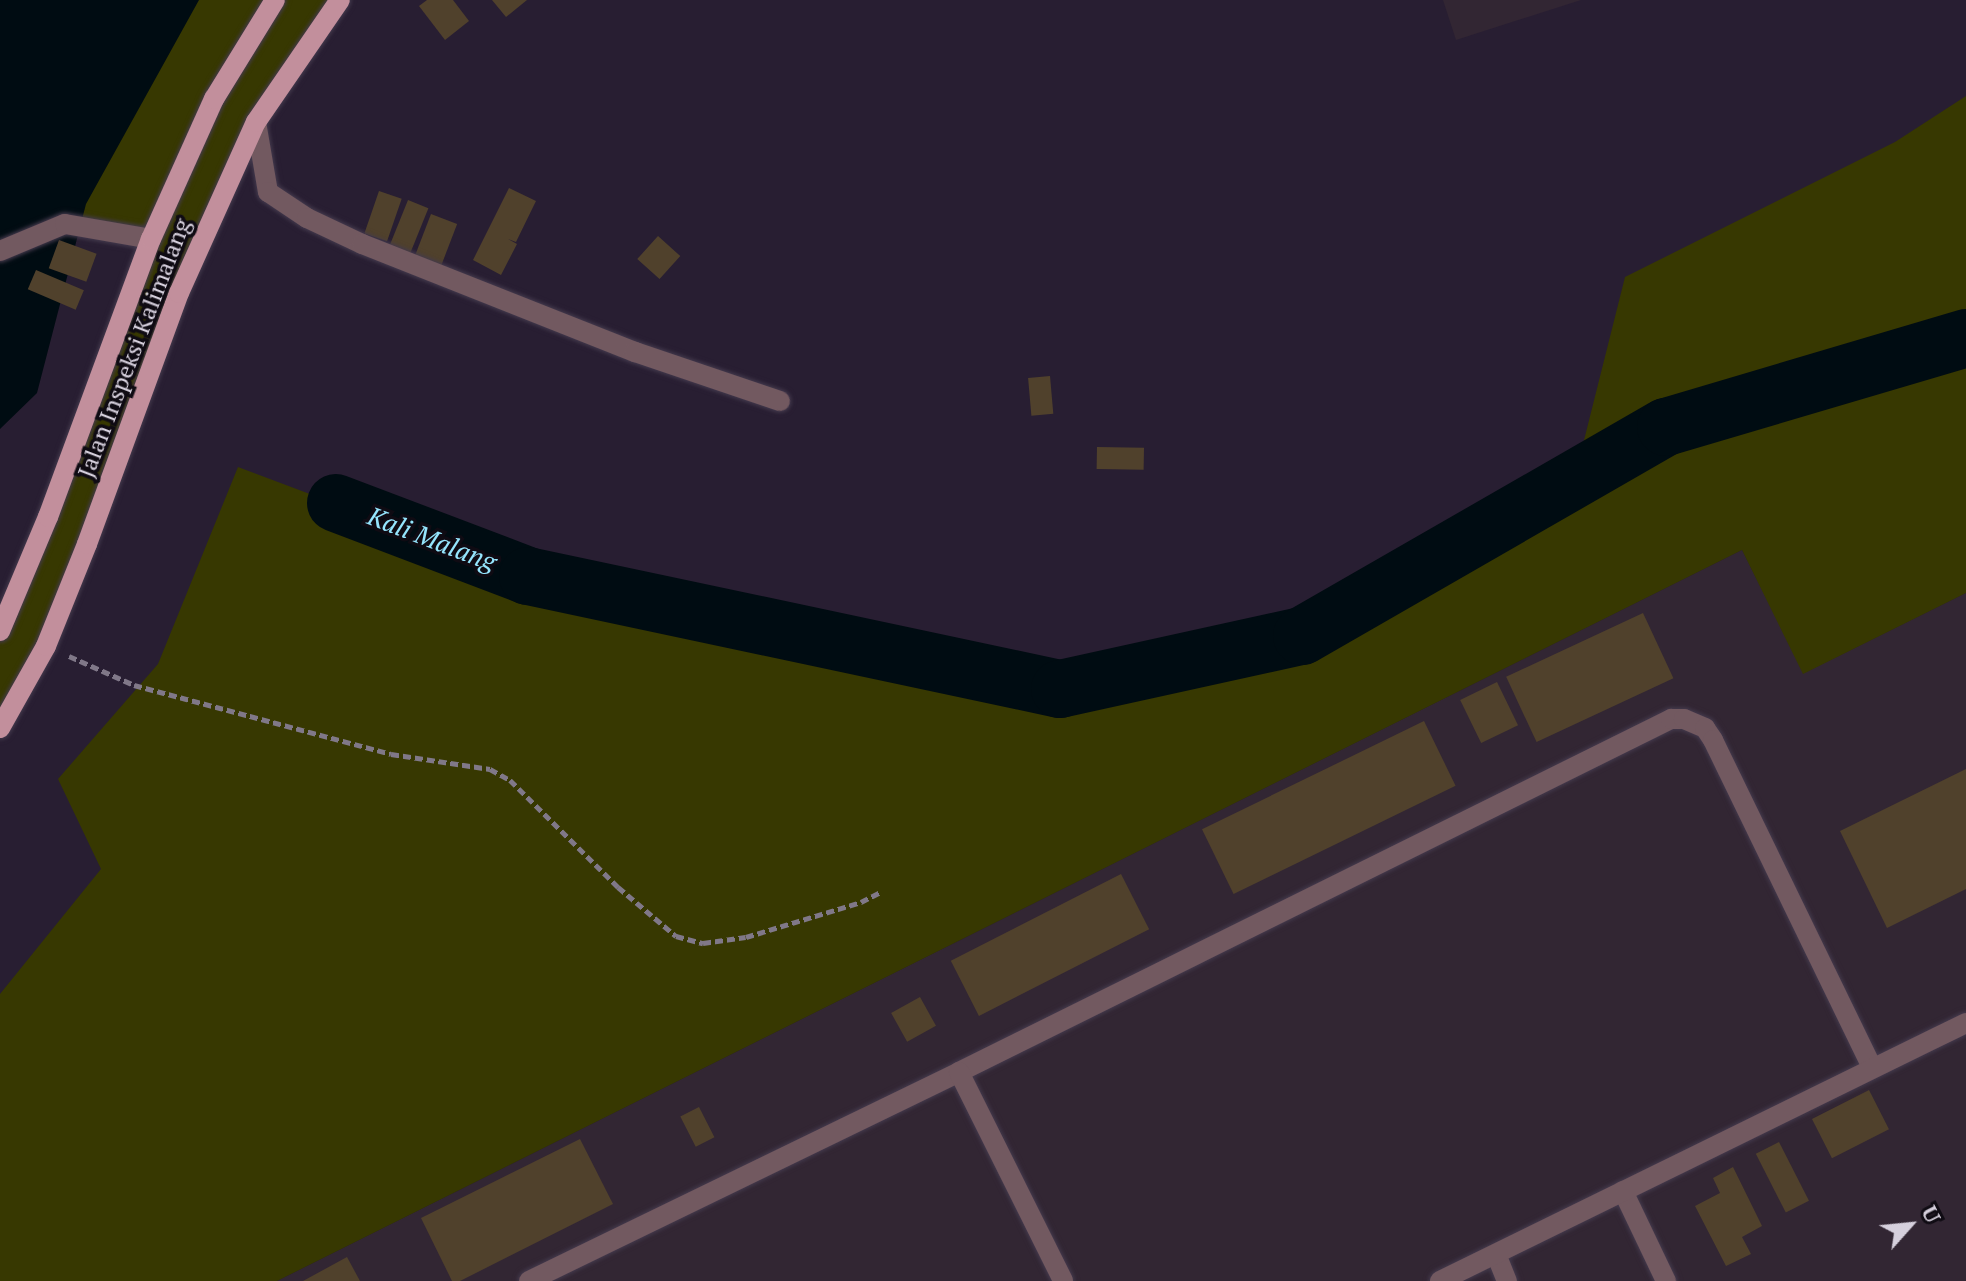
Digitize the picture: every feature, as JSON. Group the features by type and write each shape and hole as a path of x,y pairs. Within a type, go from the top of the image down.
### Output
{"main road":[{"name":"Jalan Inspeksi Kalimalang","path":"0,631 48,517 151,239 214,99 275,0"},
{"name":"Jalan Inspeksi Kalimalang","path":"0,728 46,646 87,544 179,293 256,122 340,0"}],"street":[{"path":"256,122 268,192 307,218 362,244 635,352 780,401"},
{"path":"1,251 65,224 151,239"},
{"path":"529,1281 1671,719 1697,723 1713,740 1872,1067"},
{"path":"1440,1281 1966,1023"},
{"path":"959,1072 1063,1281"},
{"path":"1623,1191 1666,1281"},
{"path":"1496,1254 1507,1281"}],"path":[{"path":"46,646 134,685 391,754 490,769 510,780 618,887 676,936 703,943 746,937 861,902 881,892"}],"shaded area":[{"path":"0,0 199,0 86,204 37,393 0,429"},
{"path":"198,0 345,0 256,122 87,544 0,728 0,631 151,240 72,225"},
{"path":"1443,0 1581,0 1456,40"},
{"path":"1966,96 1966,593 1803,674 1742,550 277,1281 0,1281 0,994 101,869 58,779 158,664 238,467 528,576 1060,689 1302,636 1574,480 1625,277 1895,142"},
{"path":"1742,550 1804,673 1966,593 1966,1281 277,1281"}],"building":[{"path":"427,0 453,0 469,21 445,40 419,6"},
{"path":"492,0 527,0 506,17"},
{"path":"509,188 536,201 516,242 508,239 517,244 501,275 473,260"},
{"path":"379,191 402,199 387,241 364,234"},
{"path":"408,200 428,208 409,257 388,249"},
{"path":"431,214 457,224 441,267 415,257"},
{"path":"658,236 680,256 660,279 637,259"},
{"path":"59,240 97,254 86,282 49,268"},
{"path":"36,270 84,290 76,310 28,289"},
{"path":"1050,376 1053,414 1031,416 1028,378"},
{"path":"1097,447 1144,448 1144,470 1097,469"},
{"path":"1643,613 1673,678 1537,742 1506,677"},
{"path":"1497,682 1518,725 1481,743 1460,700"},
{"path":"1424,721 1456,786 1234,894 1202,829"},
{"path":"1966,769 1966,889 1887,928 1840,831"},
{"path":"1121,874 1149,929 979,1016 951,961"},
{"path":"920,997 936,1026 907,1042 891,1013"},
{"path":"1869,1090 1889,1129 1832,1158 1812,1119"},
{"path":"699,1107 714,1137 696,1147 680,1117"},
{"path":"580,1139 613,1204 460,1281 452,1281 421,1218"},
{"path":"1779,1142 1809,1201 1786,1213 1756,1154"},
{"path":"1733,1167 1762,1226 1742,1237 1751,1254 1726,1266 1695,1206 1720,1193 1713,1178"},
{"path":"347,1257 360,1281 303,1281"}],"waterway":[{"name":"Kali Malang","path":"336,503 528,576 1060,689 1302,636 1666,427 1966,338"}]}
